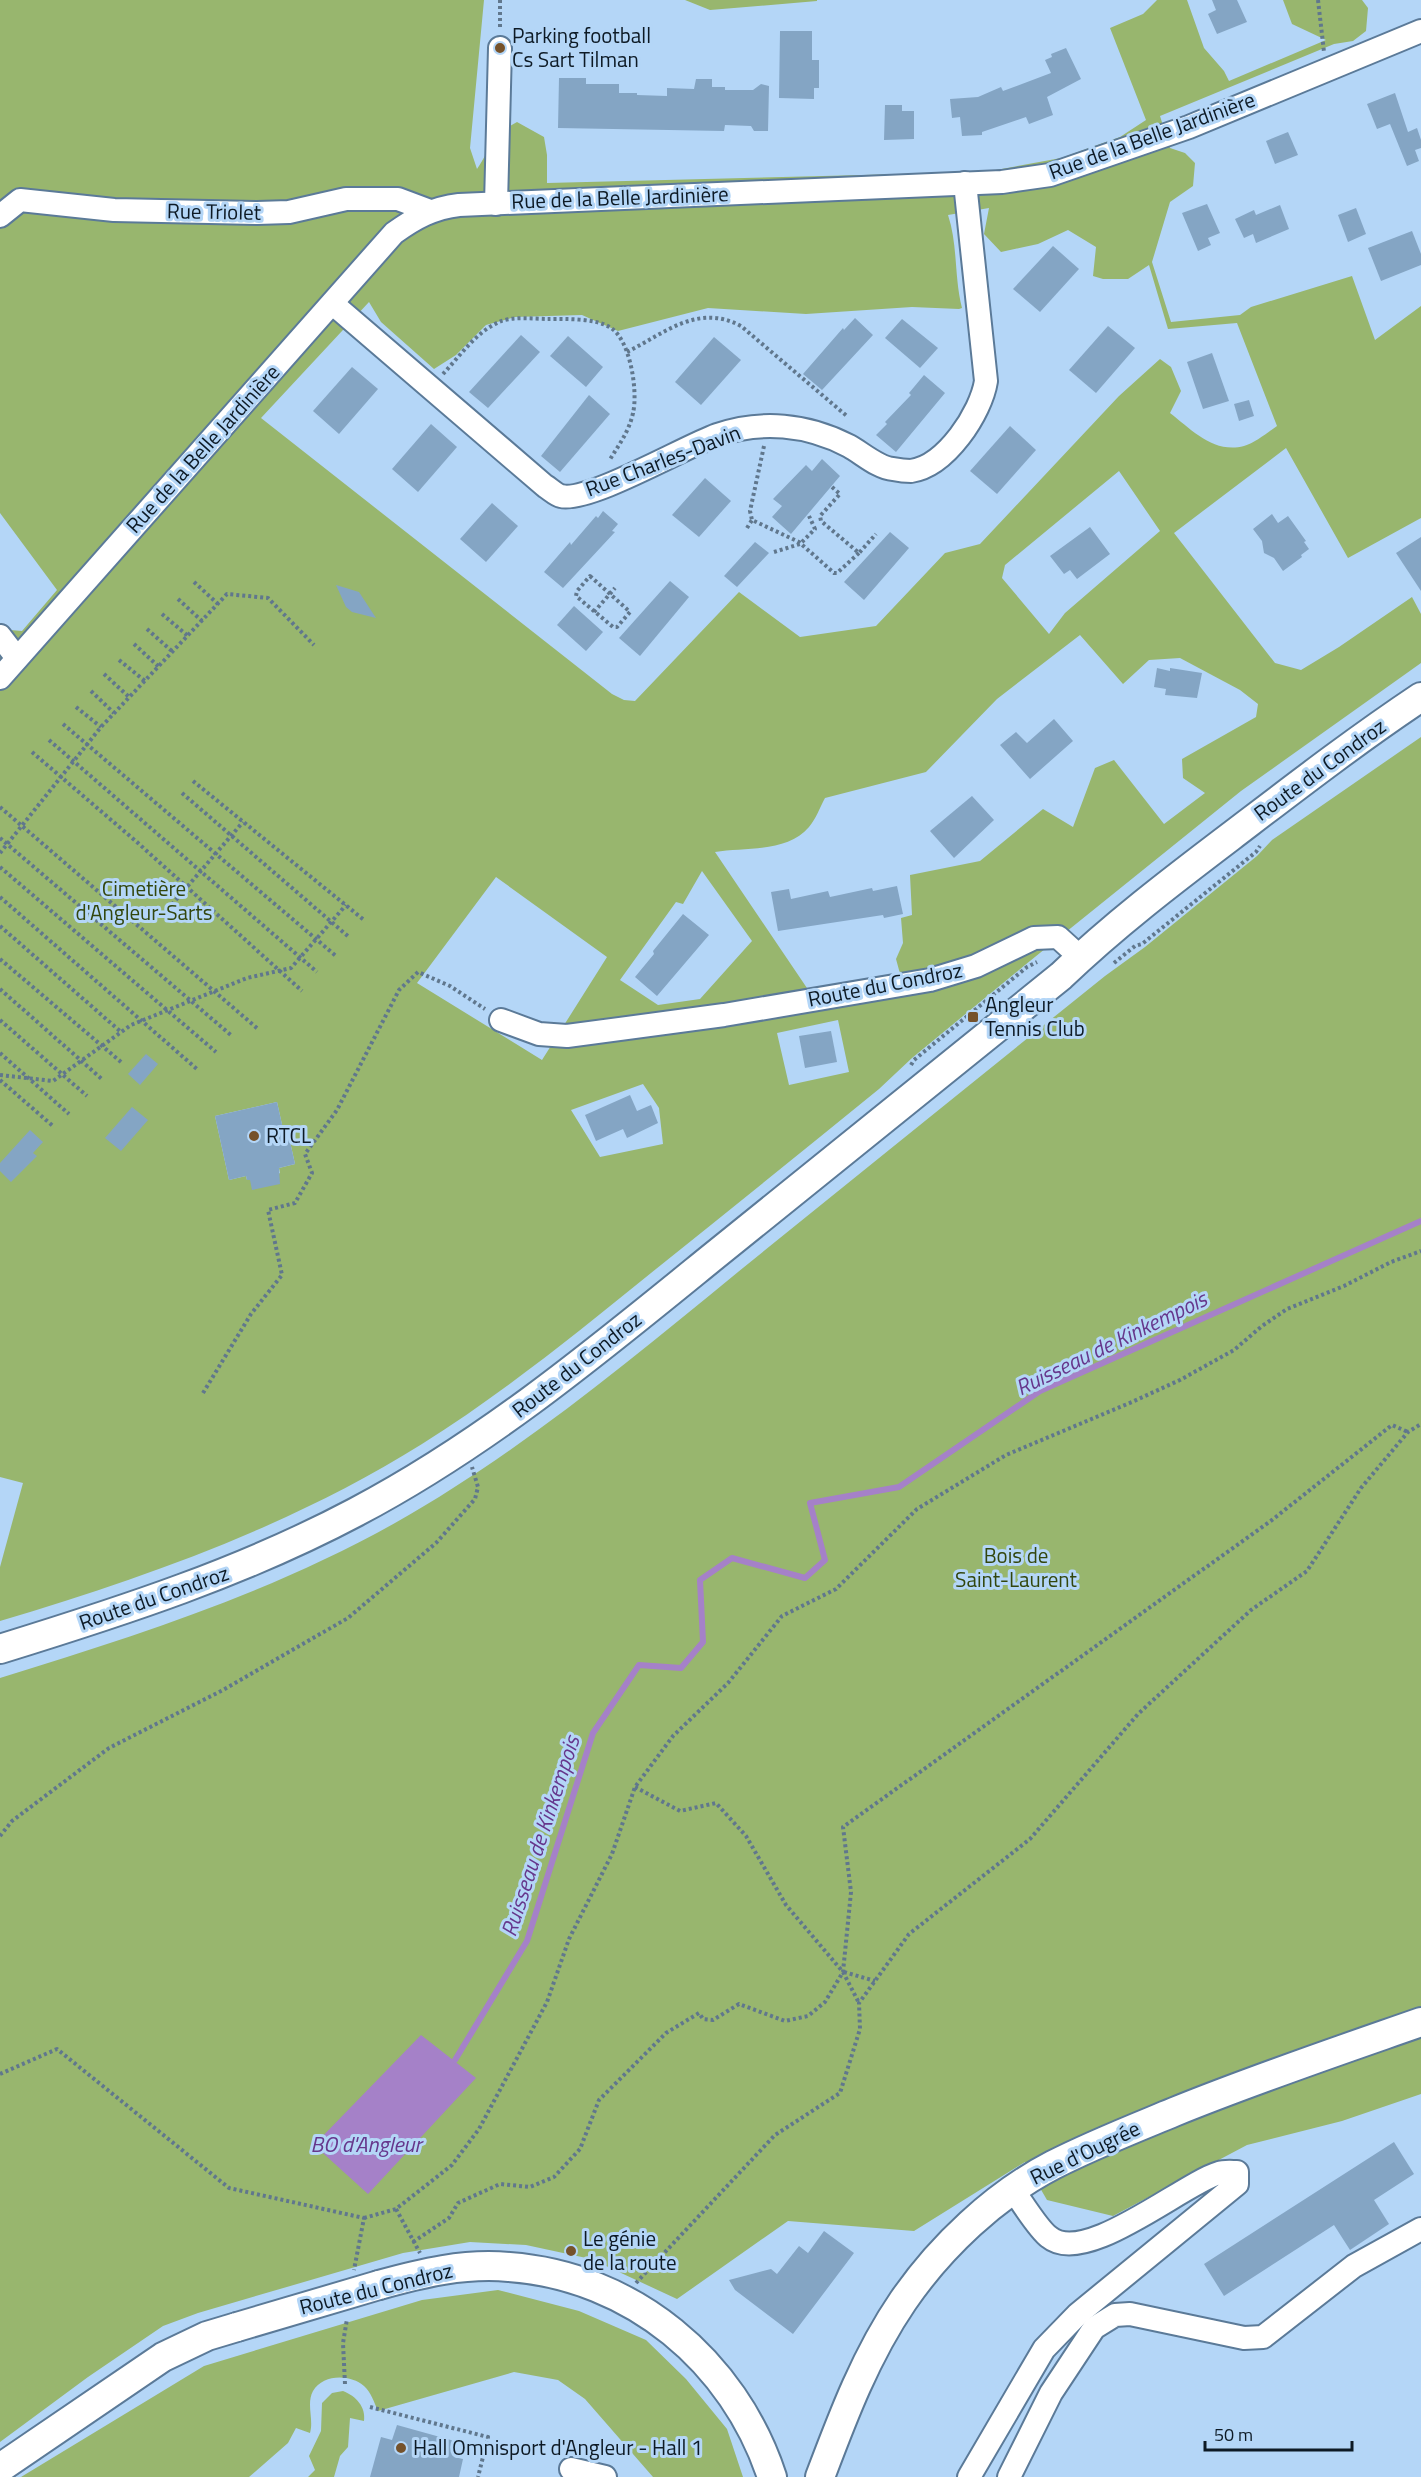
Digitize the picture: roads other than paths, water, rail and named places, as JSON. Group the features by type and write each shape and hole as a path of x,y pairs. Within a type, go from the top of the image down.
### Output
{"main road":[{"name":"Route du Condroz","path":"0,1649 132,1608 231,1571 357,1512 462,1450 526,1406 598,1350 1052,983 1177,877 1268,807 1421,697"},
{"name":"Rue d'Ougrée","path":"820,2477 868,2359 903,2300 941,2254 977,2218 1013,2190 1052,2165 1106,2140 1233,2088 1421,2022"},
{"name":"Route du Condroz","path":"0,2468 163,2357 207,2336 366,2282 432,2271 483,2266 510,2267 566,2277 626,2300 676,2334 700,2355 721,2380 750,2424 772,2477"}],"street":[{"name":"Rue de la Belle Jardinière","path":"0,678 394,233 410,221 430,211 444,207 496,204 1002,182 1050,175 1189,126 1421,31"},
{"path":"496,204 500,48"},
{"name":"Rue Charles-Davin","path":"333,304 545,486 561,496 580,494 604,486 716,436 763,425 809,430 832,438 889,469 911,471 931,463 943,454 967,426 979,409 986,381 965,183"},
{"name":"Rue Triolet","path":"0,216 20,200 114,210 257,213 289,212 346,199 398,199 430,211"},
{"path":"0,636 17,658"},
{"name":"Route du Condroz","path":"501,1020 539,1034 567,1036 724,1015 930,980 976,966 1034,938 1058,937 1080,957"},
{"path":"969,2477 1044,2349 1077,2314 1237,2184 1238,2172 1221,2172 1195,2184 1136,2220 1094,2240 1063,2243 1049,2238 1013,2190"},
{"path":"1009,2477 1051,2393 1094,2328 1115,2315 1130,2314 1244,2338 1263,2337 1354,2266 1421,2229"},
{"path":"572,2469 605,2477"}],"water":[{"name":"BO d'Angleur","path":"421,2035 476,2078 368,2194 314,2145"}],"waterway":[{"name":"Ruisseau de Kinkempois","path":"455,2060 527,1941 593,1733 639,1665 681,1668 703,1642 700,1580 732,1558 805,1578 825,1560 810,1503 899,1487 1040,1391 1421,1221"}],"place":[{"name":"Parking football Cs Sart Tilman","path":"500,48"},
{"name":"Angleur Tennis Club","path":"973,1017"},
{"name":"RTCL","path":"254,1136"},
{"name":"Le génie de la route","path":"571,2251"},
{"name":"Hall Omnisport d'Angleur - Hall 1","path":"401,2448"}],"park label":[{"name":"Cimetière d'Angleur-Sarts","path":"144,901"},
{"name":"Bois de Saint-Laurent","path":"1016,1568"}]}
